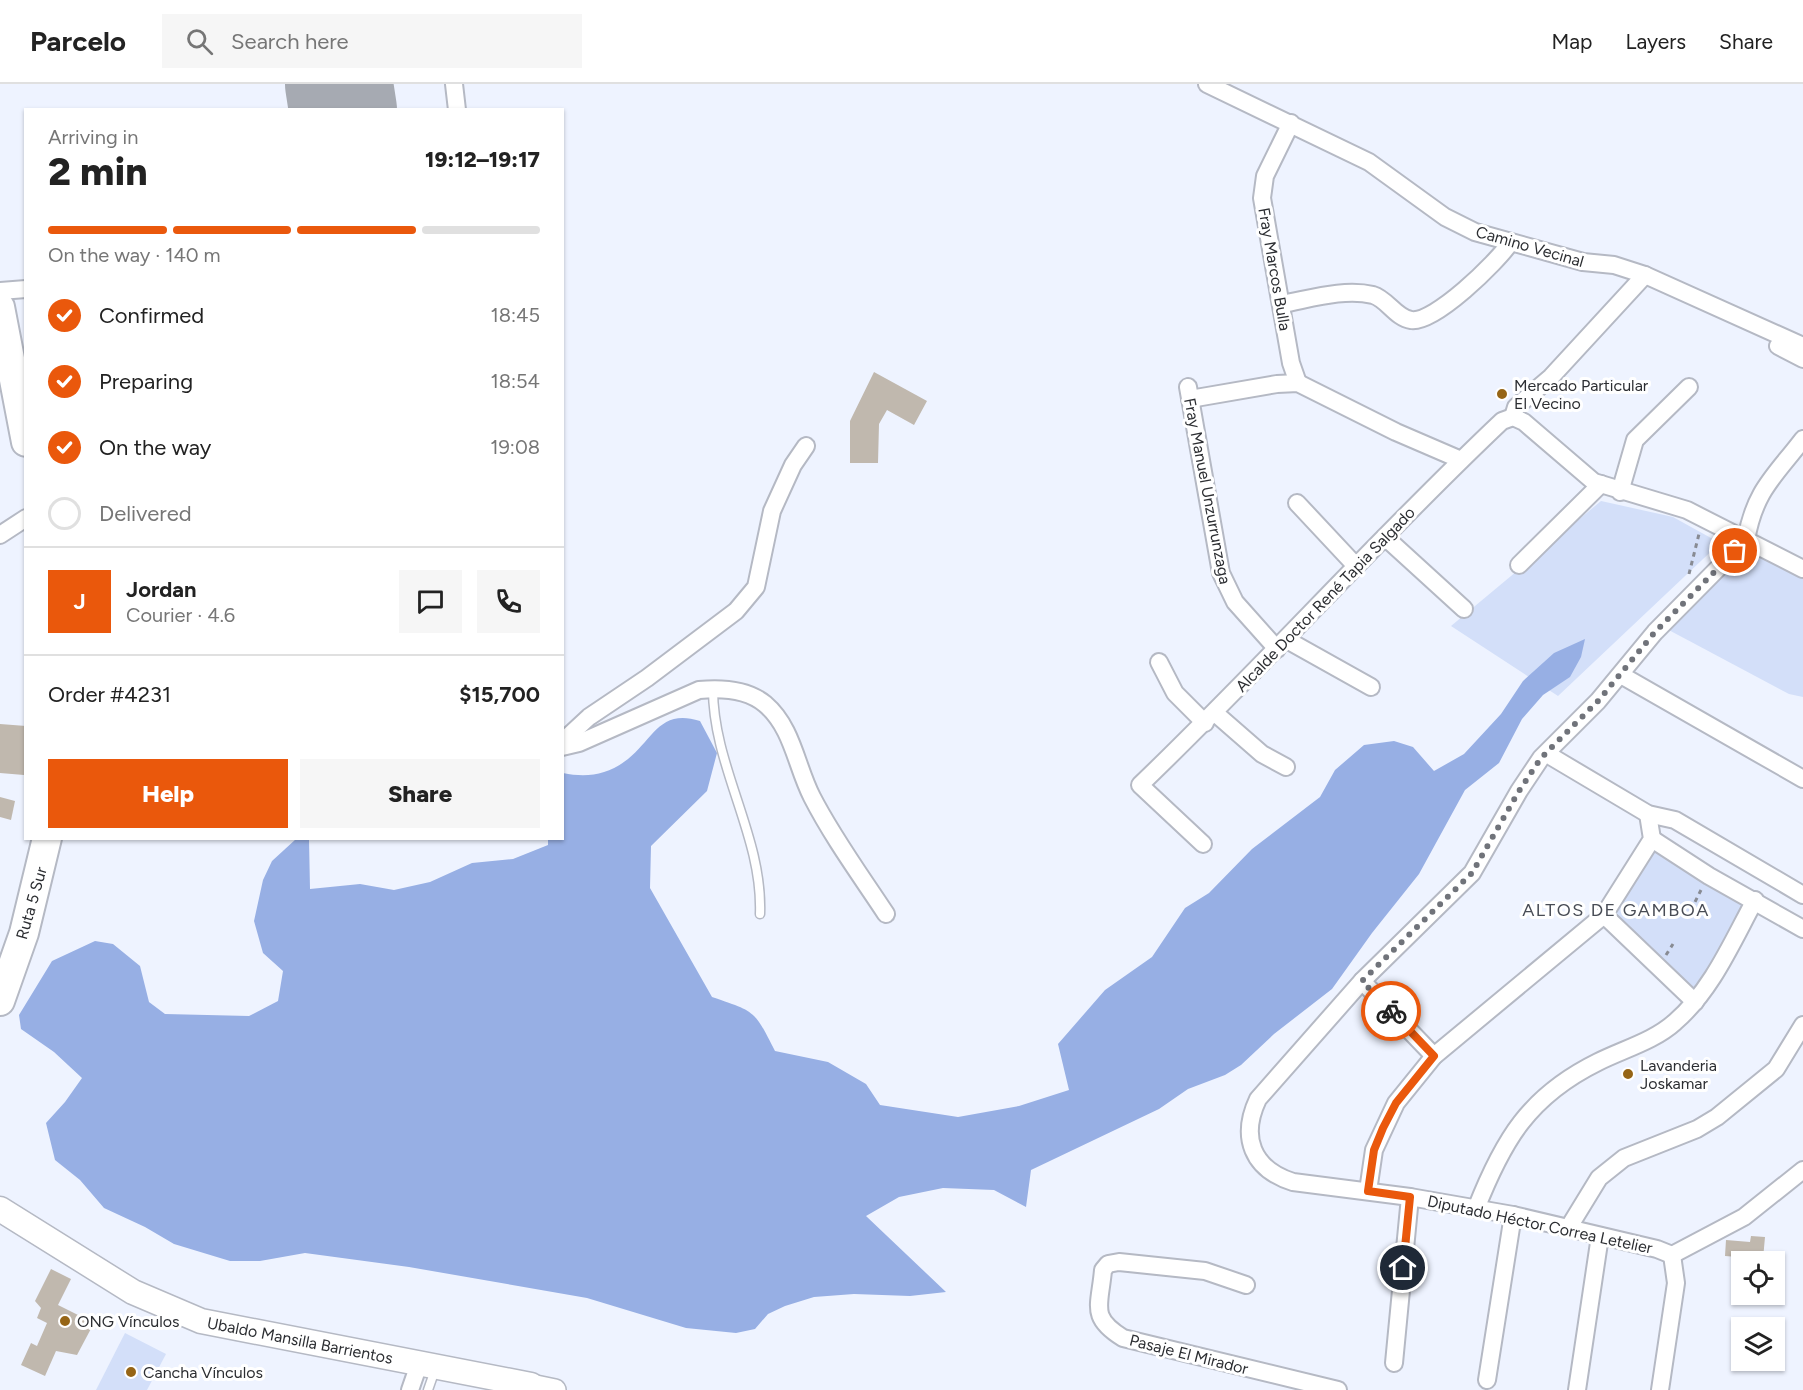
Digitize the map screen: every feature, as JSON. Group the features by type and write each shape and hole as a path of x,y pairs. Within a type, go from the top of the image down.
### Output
{"highway":[{"path":"0,307 24,432"},
{"name":"Ruta 5 Sur","path":"0,1001 35,896 47,840"}],"main road":[{"name":"Ubaldo Mansilla Barrientos","path":"0,1209 134,1292 175,1312 228,1327 531,1387"}],"street":[{"path":"454,84 457,108"},
{"name":"Camino Vecinal","path":"1207,84 1369,162 1445,217 1475,232 1582,262 1614,266 1645,275 1803,346"},
{"name":"Fray Marcos Bulla","path":"1291,123 1264,176 1262,198 1291,363 1298,383"},
{"path":"1282,304 1330,295 1363,294 1375,296 1408,320 1419,320 1436,312 1502,255 1510,243"},
{"name":"Alcalde Doctor René Tapia Salgado","path":"1203,844 1140,785 1210,718 1355,565 1461,460 1502,421 1513,417 1516,407 1551,377 1645,275"},
{"path":"0,291 24,289"},
{"path":"1715,305 1756,335 1803,359"},
{"path":"1298,383 1396,432 1461,460"},
{"name":"Fray Manuel Unzurrunzaga","path":"1298,383 1189,393 1221,573 1226,589 1234,602 1282,644 1371,687"},
{"path":"1620,492 1635,440 1689,387"},
{"path":"1513,417 1524,422 1594,482 1620,492 1687,510 1803,569"},
{"path":"1434,1056 1362,981 1472,873 1519,791 1550,750 1621,675 1655,632 1746,540 1751,513 1766,483 1803,439"},
{"path":"564,740 589,717 647,678 736,611 756,587 772,511 793,465 806,446"},
{"path":"1519,565 1601,484"},
{"path":"1297,503 1355,565"},
{"path":"0,535 24,519"},
{"path":"1385,537 1464,609"},
{"path":"1159,662 1175,693 1262,754 1286,767"},
{"path":"1621,675 1803,779"},
{"path":"564,747 579,743 699,690 713,689 741,693 762,702 778,717 793,747 812,796 885,914"},
{"path":"1550,750 1552,757 1648,814 1675,820 1803,895"},
{"path":"1368,1191 1374,1150 1396,1103 1434,1056 1604,915 1652,839 1648,814"},
{"path":"1652,839 1709,876 1803,929"},
{"path":"1476,1209 1505,1143 1536,1106 1558,1086 1585,1068 1656,1036 1676,1022 1695,1002 1714,975 1755,900"},
{"path":"1604,915 1695,1002"},
{"name":"Diputado Héctor Correa Letelier","path":"1362,981 1258,1099 1253,1110 1248,1135 1251,1146 1269,1170 1279,1178 1293,1182 1410,1197 1513,1215 1657,1249 1672,1255"},
{"path":"1569,1227 1599,1178 1624,1158 1697,1129 1717,1117 1776,1069 1803,1025"},
{"path":"1660,1390 1676,1283 1672,1255 1744,1217 1803,1170"},
{"path":"1394,1363 1410,1197"},
{"path":"1487,1380 1513,1215"},
{"path":"1577,1390 1600,1236"},
{"name":"Pasaje El Mirador","path":"1246,1285 1205,1271 1119,1262 1107,1264 1103,1270 1098,1316 1104,1326 1123,1338 1338,1390"},
{"path":"410,1390 427,1365"},
{"name":"Ubaldo Mansilla Barrientos","path":"531,1387 555,1390"}],"lane":[{"path":"713,689 725,762 757,865 761,888 760,914"},
{"path":"427,1365 428,1390"}],"path":[{"path":"1687,580 1697,549 1701,518"},
{"path":"1691,910 1709,876"}],"shaded area":[{"path":"1601,501 1673,517 1720,543 1558,696 1451,626"},
{"path":"1747,545 1803,573 1803,697 1789,694 1665,628"},
{"path":"1585,639 1581,657 1570,677 1543,695 1522,719 1499,763 1465,790 1419,874 1372,933 1332,989 1274,1034 1241,1065 1225,1075 1188,1089 1159,1109 1031,1170 1026,1207 994,1190 943,1188 899,1197 866,1216 946,1292 910,1296 854,1294 814,1297 768,1314 755,1329 736,1333 686,1328 587,1298 409,1267 305,1253 260,1261 230,1261 174,1244 145,1227 104,1208 80,1180 55,1160 46,1123 82,1078 54,1052 21,1029 19,1015 52,961 95,941 113,944 140,966 149,1002 165,1014 249,1016 278,1001 283,971 263,953 254,921 263,880 272,861 295,840 309,840 310,889 360,884 394,890 430,882 472,863 513,859 548,845 548,840 564,840 564,773 589,775 613,769 628,759 666,722 686,718 700,721 717,753 707,791 651,846 650,888 712,997 752,1014 775,1051 828,1062 866,1084 880,1105 958,1117 1019,1106 1069,1090 1058,1044 1105,990 1152,957 1185,908 1209,893 1252,849 1320,797 1335,770 1364,745 1394,741 1413,747 1434,771 1464,754 1501,714 1523,681 1554,653"},
{"path":"1655,851 1747,904 1694,994 1613,915"},
{"name":"Cancha Vínculos","path":"125,1333 166,1354 147,1390 96,1390"}],"building":[{"path":"874,372 927,401 914,425 887,410 879,424 878,463 850,463 850,421"},
{"path":"0,724 24,726 24,775 0,773"},
{"path":"0,797 15,801 11,820 0,817"},
{"path":"1751,1236 1765,1237 1764,1251 1731,1251 1731,1256 1725,1256 1726,1240 1750,1242"},
{"name":"ONG Vínculos","path":"51,1269 71,1279 58,1305 94,1323 77,1355 56,1351 45,1376 21,1365 31,1343 37,1346 47,1323 37,1318 41,1308 35,1301"}],"runway":[{"path":"339,84 343,108"}],"way so far":[{"path":"1391,1011 1362,981 1472,873 1519,791 1541,758 1598,701 1655,632 1735,551"}],"place":[{"name":"Mercado Particular El Vecino","path":"1502,394"},
{"name":"Lavanderia Joskamar","path":"1628,1074"},
{"name":"ONG Vínculos","path":"65,1321"},
{"name":"Cancha Vínculos","path":"131,1372"}],"district":[{"name":"ALTOS DE GAMBOA","path":"1616,910"}],"route":[{"path":"1391,1011 1434,1056 1396,1103 1383,1128 1374,1150 1368,1191 1410,1197 1403,1268"}]}
